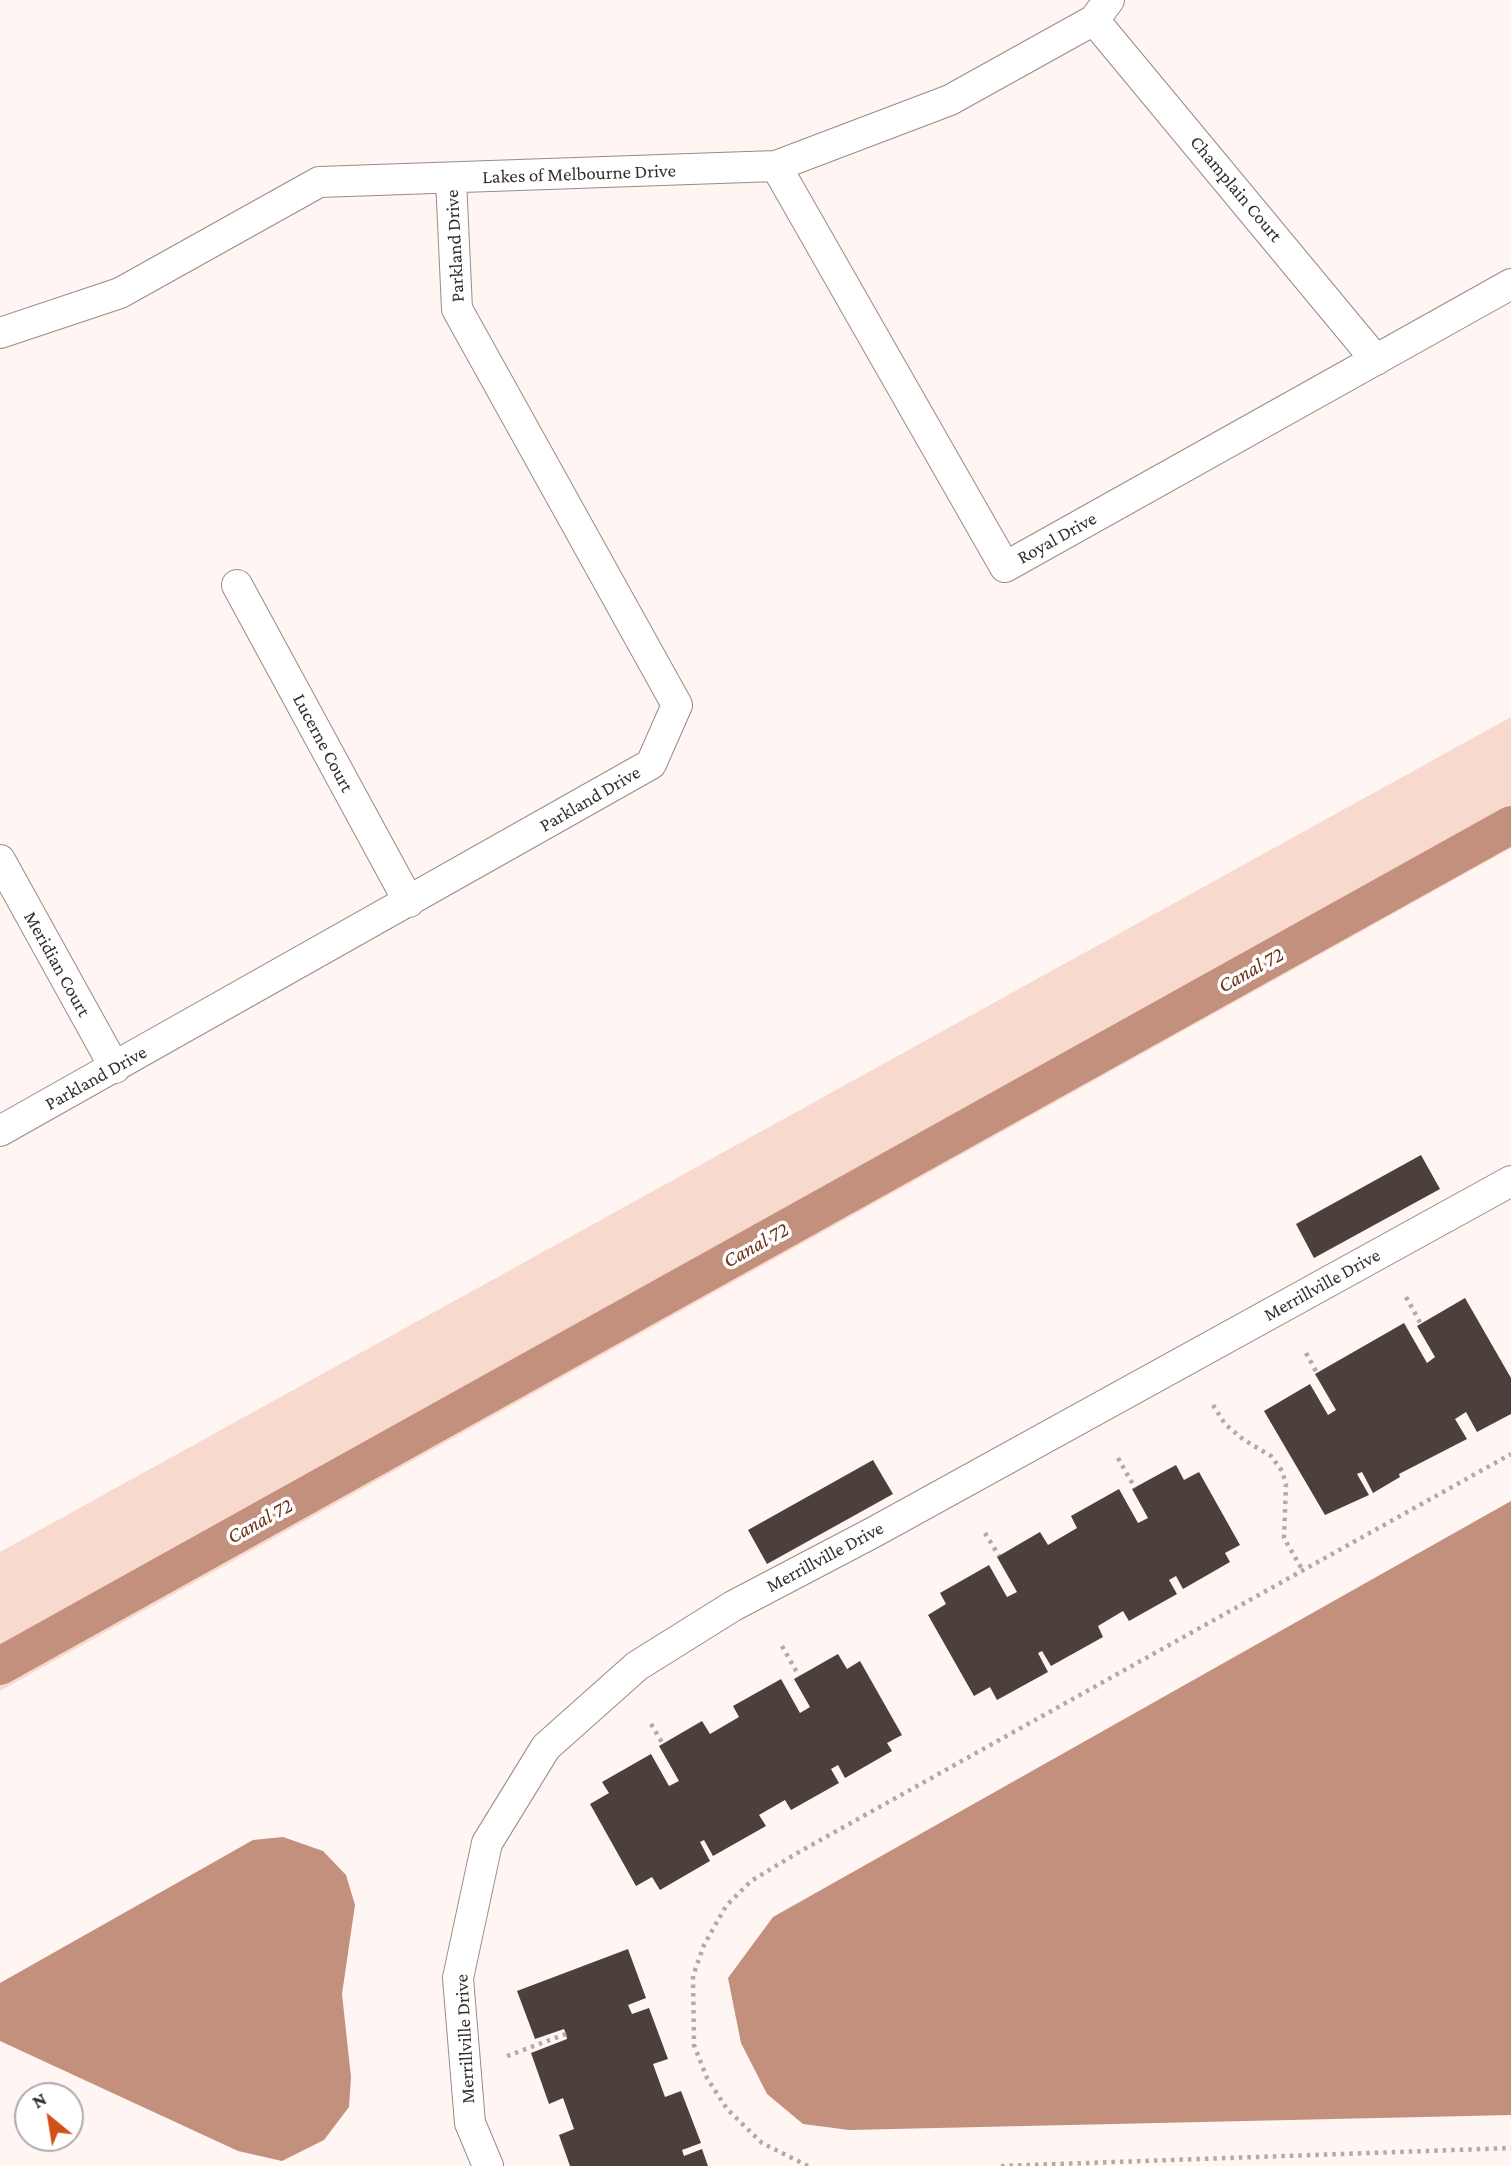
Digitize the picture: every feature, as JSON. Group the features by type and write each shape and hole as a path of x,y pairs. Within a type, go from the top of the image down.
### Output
{"street":[{"name":"Lakes of Melbourne Drive","path":"0,333 120,293 319,182 776,166 950,100 1102,10"},
{"name":"Champlain Court","path":"1102,10 1376,360"},
{"name":"Royal Drive","path":"776,166 1005,566 1511,284"},
{"name":"Parkland Drive","path":"0,1131 650,764 677,705 457,309 451,179"},
{"name":"Lucerne Court","path":"237,585 409,902"},
{"name":"Meridian Court","path":"0,860 115,1068"},
{"name":"Merrillville Drive","path":"488,2166 470,2123 458,1978 487,1843 546,1747 637,1665 733,1606 874,1532 1511,1181"}],"path":[{"path":"1406,1297 1421,1324"},
{"path":"1306,1353 1317,1373"},
{"path":"1213,1405 1225,1424 1244,1440 1271,1456 1282,1471 1286,1485 1284,1538 1303,1571"},
{"path":"808,2166 762,2143 727,2109 707,2078 694,2045 693,1976 704,1945 726,1906 751,1881 799,1852 1511,1454"},
{"path":"1118,1458 1135,1488"},
{"path":"985,1533 999,1556"},
{"path":"782,1646 799,1676"},
{"path":"651,1724 663,1744"},
{"path":"507,2056 566,2034"},
{"path":"1001,2166 1511,2148"}],"shaded area":[{"path":"1511,717 1511,848 0,1691 0,1552"},
{"path":"1511,1501 1511,2115 849,2130 803,2124 767,2094 741,2043 728,1978 773,1917"},
{"path":"283,1837 323,1851 346,1875 355,1905 342,1994 351,2077 349,2107 324,2140 282,2161 238,2151 0,2041 0,1983 253,1840"}],"building":[{"path":"1421,1155 1440,1189 1314,1258 1296,1224"},
{"path":"1465,1298 1511,1378 1511,1414 1477,1432 1466,1412 1455,1419 1467,1439 1399,1474 1400,1477 1373,1493 1362,1472 1357,1474 1369,1495 1325,1515 1264,1411 1310,1384 1328,1415 1336,1410 1315,1374 1404,1323 1427,1363 1435,1357 1417,1326"},
{"path":"873,1460 893,1494 767,1564 748,1530"},
{"path":"1176,1465 1184,1480 1199,1472 1240,1545 1225,1553 1230,1562 1183,1589 1176,1576 1169,1580 1177,1594 1129,1621 1123,1611 1098,1626 1103,1637 1051,1666 1042,1651 1038,1653 1048,1672 997,1700 990,1687 974,1696 928,1615 946,1604 940,1593 989,1565 1007,1597 1017,1592 997,1557 1040,1532 1048,1545 1077,1528 1071,1516 1119,1489 1138,1523 1148,1518 1132,1489"},
{"path":"838,1654 847,1669 860,1661 902,1735 887,1743 892,1751 845,1778 838,1765 831,1769 839,1783 791,1810 785,1800 759,1815 766,1826 713,1856 704,1840 700,1842 710,1861 660,1890 652,1877 636,1886 590,1804 609,1793 602,1782 651,1754 669,1786 679,1781 659,1746 702,1721 710,1734 739,1717 733,1706 781,1679 800,1713 810,1707 794,1679"},
{"path":"628,1949 646,1998 628,2005 632,2014 649,2008 668,2059 653,2064 665,2097 681,2091 701,2143 682,2150 684,2156 702,2149 708,2166 570,2166 559,2135 574,2129 563,2098 549,2104 531,2053 567,2039 566,2034 564,2029 535,2039 517,1991"}],"waterway":[{"name":"Canal 72","path":"0,1666 1511,825"}]}
